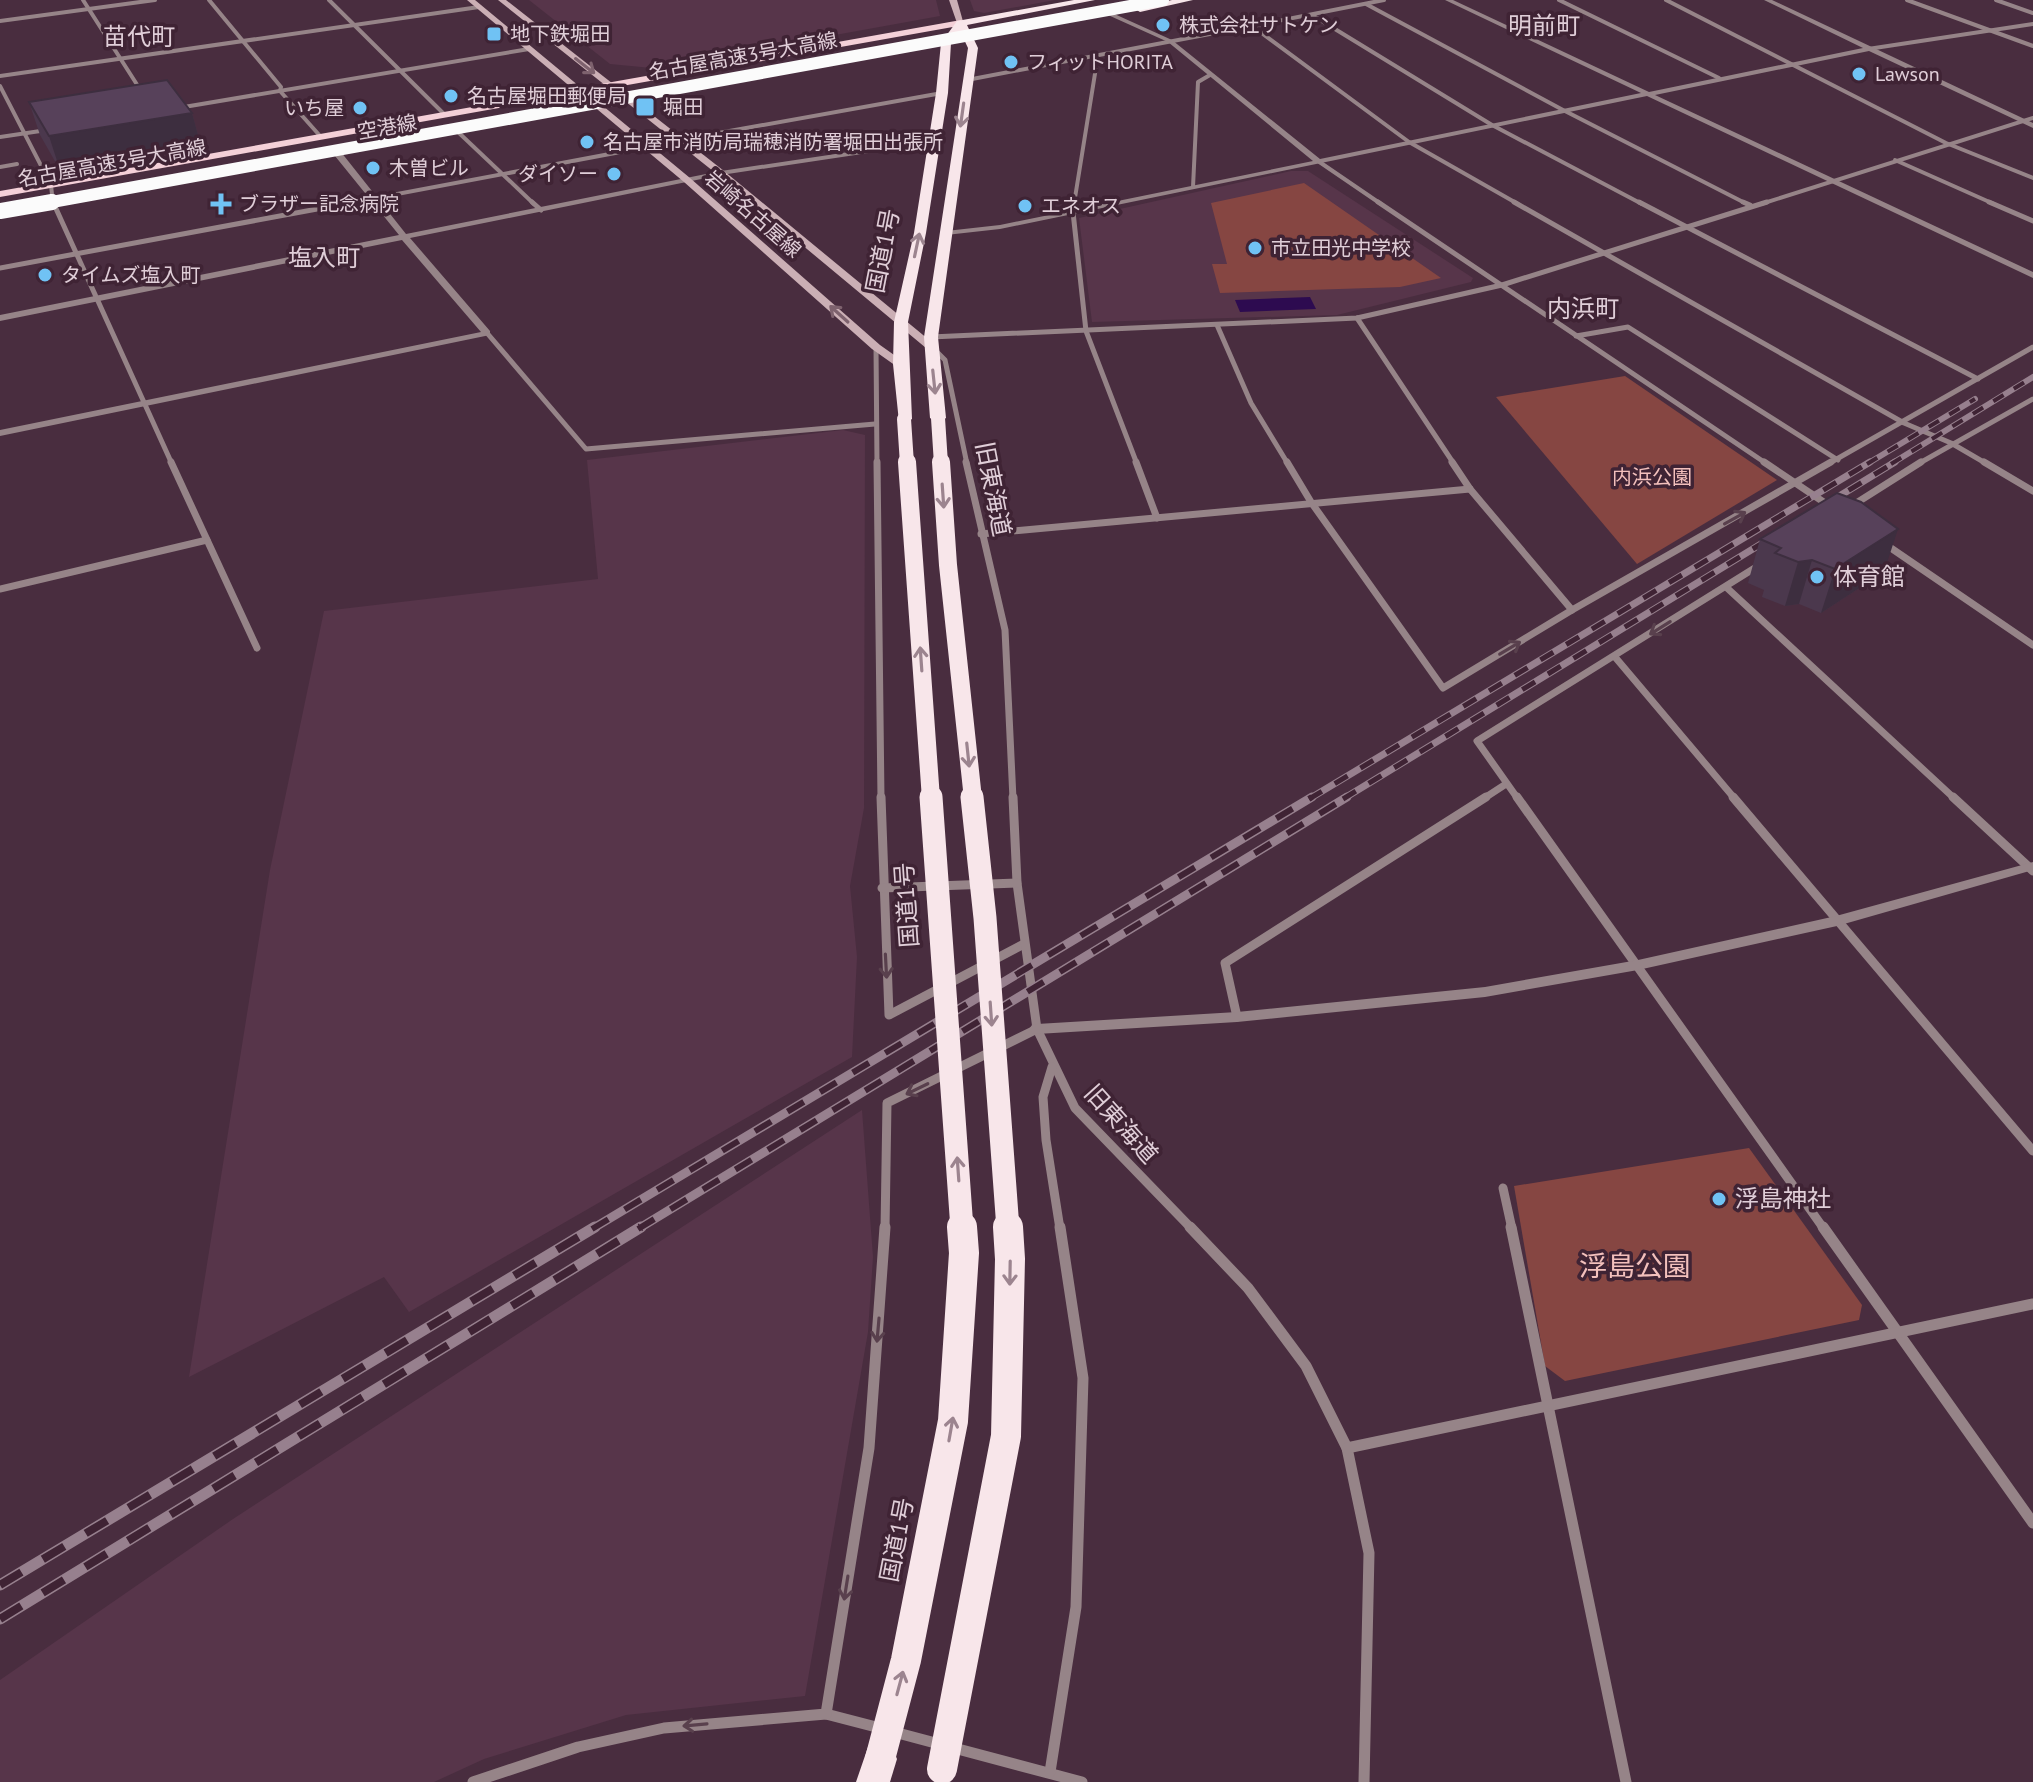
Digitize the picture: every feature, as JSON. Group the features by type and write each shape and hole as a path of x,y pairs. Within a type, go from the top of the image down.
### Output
{"highway":[{"path":"946,43 961,23 1090,0"},
{"name":"名古屋高速3号大高線","path":"0,203 1129,0"},
{"name":"名古屋高速3号大高線","path":"0,214 1163,0"},
{"path":"969,38 1188,0"},
{"path":"939,1782 1006,1436 1010,1259 985,918 948,565 930,341 973,48 961,23"},
{"name":"国道1号","path":"873,1782 906,1660 953,1421 964,1253 900,364 901,322 920,233 942,93 946,43"}],"main road":[{"name":"岩崎名古屋線","path":"471,0 687,180 876,347 900,364"},
{"name":"岩崎名古屋線","path":"502,0 721,173 901,322 930,341"},
{"path":"953,0 961,23"},
{"name":"空港線","path":"0,194 961,23"},
{"name":"空港線","path":"0,214 53,207 969,38"}],"street":[{"path":"83,0 146,98"},
{"path":"0,21 155,0"},
{"path":"209,0 281,87 280,91 321,137"},
{"path":"329,0 445,115"},
{"path":"967,80 1384,0"},
{"path":"1448,0 2033,275"},
{"path":"1559,0 1719,78"},
{"path":"1666,0 1946,143 2033,178"},
{"path":"1767,0 2033,126"},
{"path":"1907,0 2033,46"},
{"path":"1996,0 2033,13"},
{"path":"1366,4 1563,110 1750,205"},
{"path":"0,76 479,7"},
{"path":"1110,14 1170,41 1318,161 1839,514 1951,443 2033,399"},
{"path":"1311,14 1492,125 1978,379"},
{"path":"946,233 975,231 1073,212 1789,64 2033,24"},
{"path":"1252,26 1409,142 1904,423 1951,443 2033,491"},
{"path":"170,109 529,49"},
{"path":"1098,55 1073,212 1086,331 1157,518"},
{"path":"1193,187 1198,82 1210,75"},
{"path":"0,86 51,185 53,207 257,648"},
{"path":"679,140 942,93"},
{"path":"0,107 9,106"},
{"path":"930,341 1357,318 1502,285 2017,120 2033,118"},
{"path":"0,137 53,129"},
{"path":"458,132 541,210"},
{"path":"0,318 721,173 902,146 933,145"},
{"path":"0,268 647,147"},
{"path":"338,154 371,198 586,449 875,424"},
{"path":"1894,160 2033,221"},
{"path":"0,167 17,164"},
{"path":"1357,318 1470,489 1572,610"},
{"path":"1217,325 1251,403 1311,502 1443,688 1572,610 2033,347"},
{"path":"1576,336 1628,327 1838,460"},
{"path":"0,433 487,333"},
{"name":"旧東海道","path":"930,341 945,360 981,534 1005,630 1017,883 1037,1029 1052,1067 1075,1108 1248,1288 1306,1366 1347,1448 1369,1553 1364,1782"},
{"path":"876,347 882,888 889,1015 1024,944"},
{"path":"981,534 1470,489"},
{"path":"0,589 207,540"},
{"path":"1878,540 2033,645"},
{"path":"1764,563 1477,741 2033,1523"},
{"path":"1726,587 2032,868"},
{"path":"1615,657 2033,1151"},
{"path":"1237,1017 1225,963 1506,784"},
{"path":"826,1714 869,1448 885,1248 887,1103 1037,1029 1237,1017 1485,992 1638,965 1837,921 2032,868"},
{"path":"882,888 1017,883"},
{"path":"1050,1772 1076,1607 1083,1378 1046,1140 1043,1097 1052,1067"},
{"path":"1503,1188 1626,1782"},
{"path":"1347,1448 2033,1304"},
{"path":"473,1782 541,1758 639,1732 826,1714 1082,1782"}],"shaded area":[{"path":"529,0 936,0 940,16 652,68 610,64"},
{"path":"970,0 1055,0 984,13 974,11"},
{"name":"市立田光中学校","path":"1291,171 1308,171 1473,278 1471,282 1337,315 1092,322 1079,218"},
{"path":"1310,297 1316,309 1240,312 1235,300"},
{"path":"843,430 865,435 864,808 850,886 857,957 852,1057 409,1312 384,1277 189,1377 270,870 324,611 598,579 587,460"},
{"path":"862,1110 873,1257 868,1332 805,1696 626,1715 484,1759 434,1782 0,1782 0,1680 233,1519"}],"green space":[{"path":"1304,183 1441,278 1400,287 1220,293 1212,264 1227,264 1211,203"},
{"name":"内浜公園","path":"1625,376 1777,480 1637,564 1496,397"},
{"name":"浮島公園","path":"1749,1148 1862,1305 1859,1320 1565,1381 1545,1366 1514,1186"}],"building":[{"path":"167,80 192,113 49,136 29,102"},
{"path":"1837,493 1861,502 1898,529 1835,569 1812,560 1798,562 1775,553 1781,548 1760,539"}],"railway":[{"path":"1891,464 2033,377"},
{"path":"1867,464 1975,399"},
{"path":"1309,799 1870,462"},
{"path":"1823,506 1895,462"},
{"path":"1343,799 1779,533"},
{"path":"592,1229 1312,797"},
{"path":"638,1229 1347,797"},
{"path":"0,1585 595,1227"},
{"path":"0,1619 641,1227"}],"place":[{"name":"株式会社サトケン","path":"1163,25"},
{"name":"地下鉄堀田","path":"494,34"},
{"name":"フィットHORITA","path":"1011,62"},
{"name":"Lawson","path":"1859,74"},
{"name":"名古屋堀田郵便局","path":"451,96"},
{"name":"堀田","path":"645,107"},
{"name":"いち屋","path":"360,108"},
{"name":"名古屋市消防局瑞穂消防署堀田出張所","path":"587,142"},
{"name":"木曽ビル","path":"373,168"},
{"name":"ダイソー","path":"614,174"},
{"name":"ブラザー記念病院","path":"221,204"},
{"name":"エネオス","path":"1025,206"},
{"name":"市立田光中学校","path":"1255,248"},
{"name":"タイムズ塩入町","path":"45,275"},
{"name":"体育館","path":"1817,577"},
{"name":"浮島神社","path":"1719,1199"}],"district":[{"name":"明前町","path":"1544,26"},
{"name":"苗代町","path":"139,37"},
{"name":"塩入町","path":"324,258"},
{"name":"内浜町","path":"1583,309"}]}
